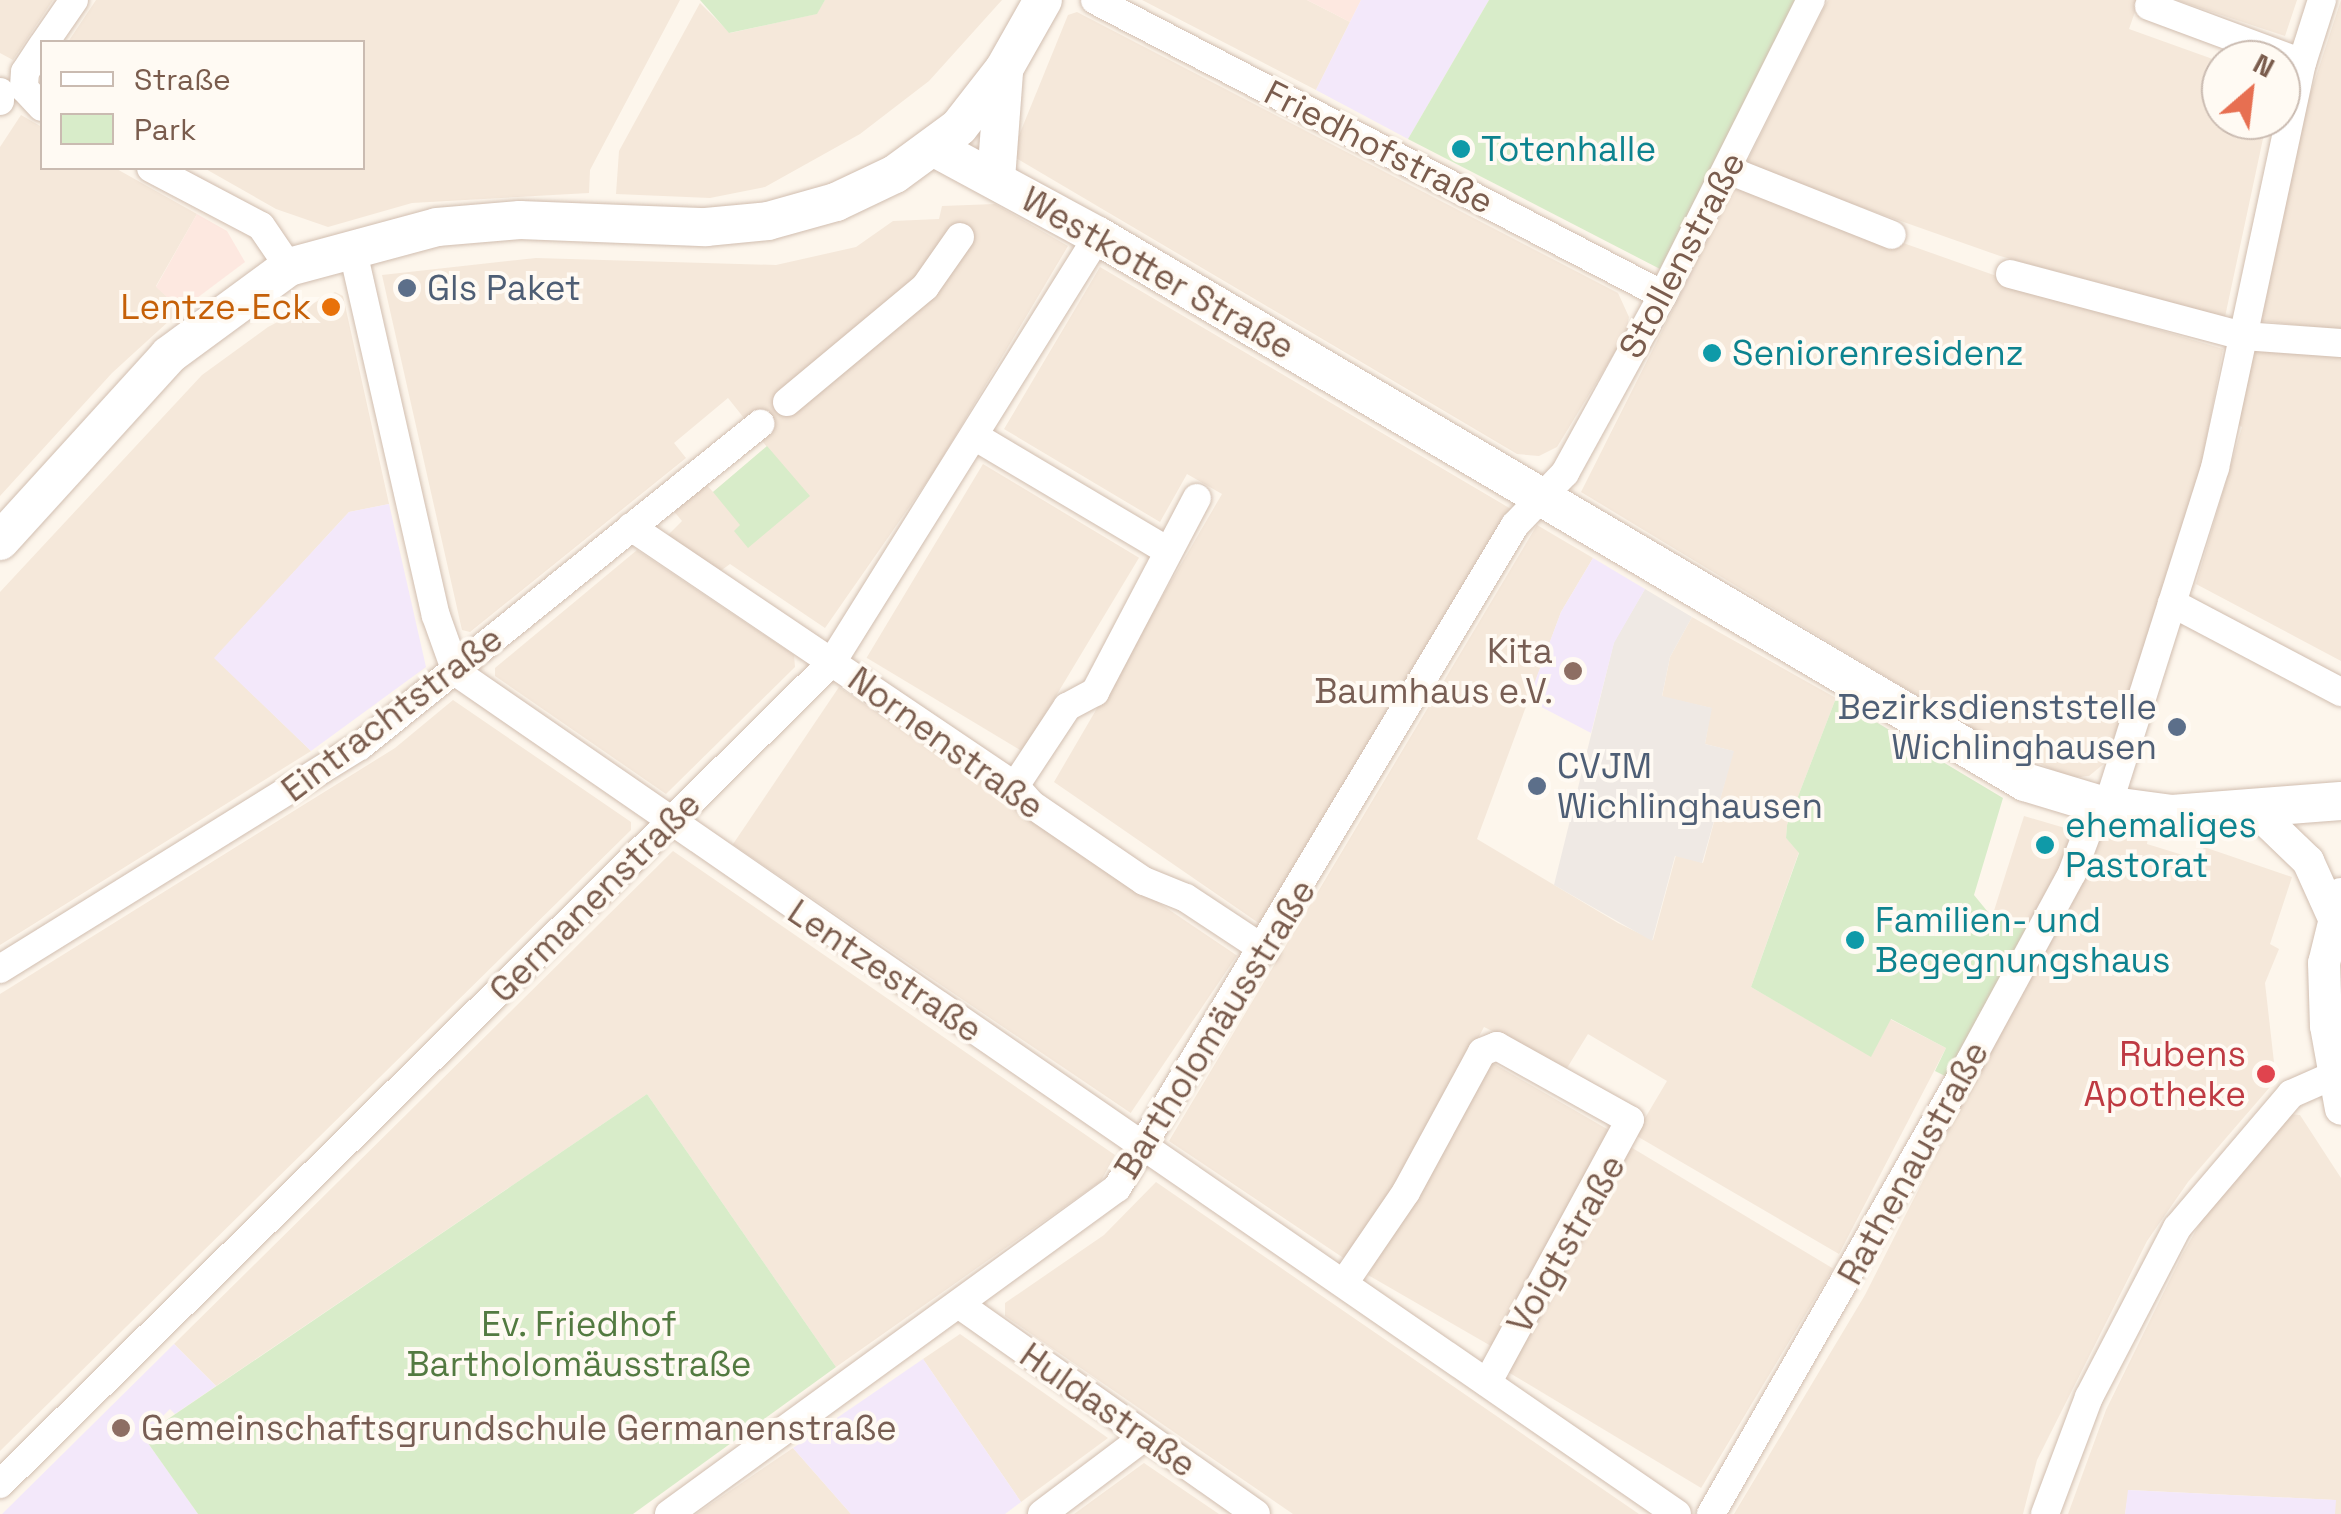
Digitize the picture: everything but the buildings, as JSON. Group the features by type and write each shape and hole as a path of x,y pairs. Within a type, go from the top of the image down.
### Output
{"main road":[{"path":"0,542 169,355 289,267 437,227 505,221 706,226 768,221 836,202 935,148 1004,69 1044,0"},
{"path":"996,178 1004,69"},
{"name":"Westkotter Straße","path":"935,148 1098,236 1537,499 2026,782 2103,805 2172,814 2257,812 2341,801"}],"street":[{"path":"47,40 74,0"},
{"name":"Friedhofstraße","path":"1095,0 1664,295"},
{"name":"Stollenstraße","path":"1537,499 1565,473 1664,295 1811,0"},
{"name":"Rathenaustraße","path":"1712,1514 1969,1063 2072,872 2103,805 2215,468 2302,63 2322,0"},
{"path":"2149,6 2302,63"},
{"path":"14,96 40,50"},
{"path":"155,170 261,226 289,267"},
{"path":"1728,170 1892,235"},
{"name":"Germanenstraße","path":"0,1484 832,662 976,438 1098,236"},
{"path":"787,402 925,288 960,237"},
{"path":"352,247 436,616 456,672"},
{"path":"2010,274 2244,336 2341,344"},
{"name":"Eintrachtstraße","path":"0,969 360,746 760,424"},
{"path":"976,438 1166,550"},
{"path":"1016,786 1067,706 1095,692 1142,611 1166,550 1197,498"},
{"name":"Bartholomäusstraße","path":"669,1514 1118,1188 1265,950 1515,524 1537,499"},
{"name":"Nornenstraße","path":"631,526 1016,786 1031,804 1144,881 1186,898 1265,950"},
{"path":"2172,603 2341,692"},
{"name":"Lentzestraße","path":"456,672 1677,1514"},
{"path":"2257,812 2308,861 2336,904 2324,963 2341,1108"},
{"name":"Voigtstraße","path":"1344,1283 1406,1192 1482,1052 1497,1046 1630,1120 1627,1137 1487,1383"},
{"path":"2045,1514 2089,1397 2177,1228 2291,1094 2335,1065"},
{"name":"Huldastraße","path":"960,1305 1143,1438 1256,1514"},
{"path":"1042,1514 1143,1438"}],"shaded area":[{"path":"0,0 53,0 13,60 0,53"},
{"path":"96,0 680,0 590,170 589,193 412,203 328,227 276,209 208,170 365,170 365,40 69,40"},
{"path":"825,0 1002,0 929,81 860,134 765,187 710,198 616,194 619,151 700,3 730,33 816,14"},
{"path":"1142,0 1307,0 1350,22 1316,90"},
{"path":"1307,0 1361,0 1350,22"},
{"path":"1361,0 1489,0 1408,139 1316,90"},
{"path":"1828,0 2139,0 2129,29 2201,55 2201,140 2263,140 2225,317 2000,256 1745,166"},
{"path":"2176,0 2297,0 2285,36"},
{"path":"2341,0 2341,330 2252,320 2298,140 2301,140 2307,104"},
{"path":"1077,12 1618,293 1629,317 1626,334 1557,447 1539,456 1517,454 1011,155 1068,15"},
{"path":"21,115 40,126 40,170 119,170 197,214 156,286 181,310 112,373 0,496 0,147"},
{"path":"1736,184 2093,310 2223,349 2202,464 2166,583 2106,762 2089,776 2070,778 1926,709 1928,702 1581,492"},
{"path":"995,204 1068,246 935,470 825,628 730,564 719,572 667,536 682,521 672,509 705,483 713,492 767,447 728,398 674,443 686,458 470,632 462,630 382,275 536,258 776,265 856,247 893,221 939,219 942,206"},
{"path":"197,214 227,231 245,262 181,310 156,287"},
{"path":"1100,267 1511,509 1260,924 1054,782 1222,494 1187,474 1160,522 1004,429"},
{"path":"335,292 343,296 389,504 349,512 215,658 311,751 0,945 0,592 202,375 268,327"},
{"path":"2245,347 2341,357 2341,661 2196,584 2242,427 2236,424"},
{"path":"983,464 1139,558 1023,751 867,658"},
{"path":"389,504 426,667 311,751 214,658 349,512"},
{"path":"1537,525 1593,558 1561,612 1477,839 1618,923 1653,940 1676,855 1703,863 1733,751 1705,744 1711,708 1662,697 1670,657 1692,617 1836,698 1787,825 1786,838 1799,852 1751,987 1871,1056 1890,1019 1946,1048 1839,1254 1635,1135 1667,1081 1588,1034 1567,1068 1484,1027 1400,1184 1348,1261 1169,1141"},
{"path":"637,550 794,655 795,667 666,794 495,676 495,668"},
{"name":"Kita Baumhaus e.V.","path":"1593,558 1645,589 1614,643 1591,733 1528,700 1561,612"},
{"path":"1645,589 1692,617 1670,657 1662,696 1712,708 1705,744 1734,751 1702,863 1675,856 1652,941 1554,885 1614,642"},
{"path":"839,687 1237,955 1131,1113 733,845"},
{"path":"453,700 631,822 631,830 0,1451 0,994 395,748"},
{"path":"2024,816 2075,831 2064,869 2031,930 1992,917"},
{"path":"2101,829 2148,837 2147,844 2199,860 2204,847 2292,877 2270,944 2279,949 2265,983 2276,1080 2188,1182 2147,1241 2037,1460 2023,1514 1734,1514 1865,1295"},
{"path":"673,851 1115,1155 1101,1181 836,1367 647,1094 216,1386 174,1344"},
{"path":"1491,1062 1616,1134 1493,1347 1368,1275"},
{"path":"2287,1114 2300,1115 2341,1178 2341,1514 2335,1514 2335,1500 2129,1490 2125,1514 2068,1514 2106,1410 2182,1255 2212,1202"},
{"path":"1629,1146 1833,1269 1701,1488 1497,1365"},
{"path":"1156,1182 1639,1514 1293,1514 1005,1316 1005,1303 1104,1235"},
{"path":"960,1334 1108,1438 1021,1502 923,1359"},
{"name":"Gemeinschaftsgrundschule Germanenstraße","path":"174,1344 216,1386 175,1414 170,1409 143,1436 198,1514 2,1514"},
{"path":"923,1359 1021,1502 1005,1514 851,1514 793,1448"},
{"path":"793,1448 851,1514 696,1514"},
{"path":"1144,1463 1219,1514 1074,1514"},
{"path":"2128,1490 2336,1500 2335,1514 2125,1514"}],"green space":[{"path":"700,0 825,0 817,14 729,33"},
{"path":"1489,0 1796,0 1660,269 1408,139"},
{"path":"767,446 810,496 748,548 734,531 740,525 713,492"},
{"path":"1836,698 2003,798 1974,895 1992,917 2031,930 1951,1079 1935,1071 1946,1048 1891,1019 1871,1057 1751,987 1799,853 1786,838 1787,825"},
{"name":"Ev. Friedhof Bartholomäusstraße","path":"647,1094 836,1367 633,1514 198,1514 143,1436"}],"place":[{"name":"Totenhalle","path":"1461,149"},
{"name":"Gls Paket","path":"407,288"},
{"name":"Lentze-Eck","path":"331,307"},
{"name":"Seniorenresidenz","path":"1712,353"},
{"name":"Kita Baumhaus e.V.","path":"1573,671"},
{"name":"Bezirksdienststelle Wichlinghausen","path":"2177,727"},
{"name":"CVJM Wichlinghausen","path":"1537,786"},
{"name":"ehemaliges Pastorat","path":"2045,845"},
{"name":"Familien- und Begegnungshaus","path":"1855,940"},
{"name":"Rubens Apotheke","path":"2266,1074"},
{"name":"Gemeinschaftsgrundschule Germanenstraße","path":"121,1428"}]}
